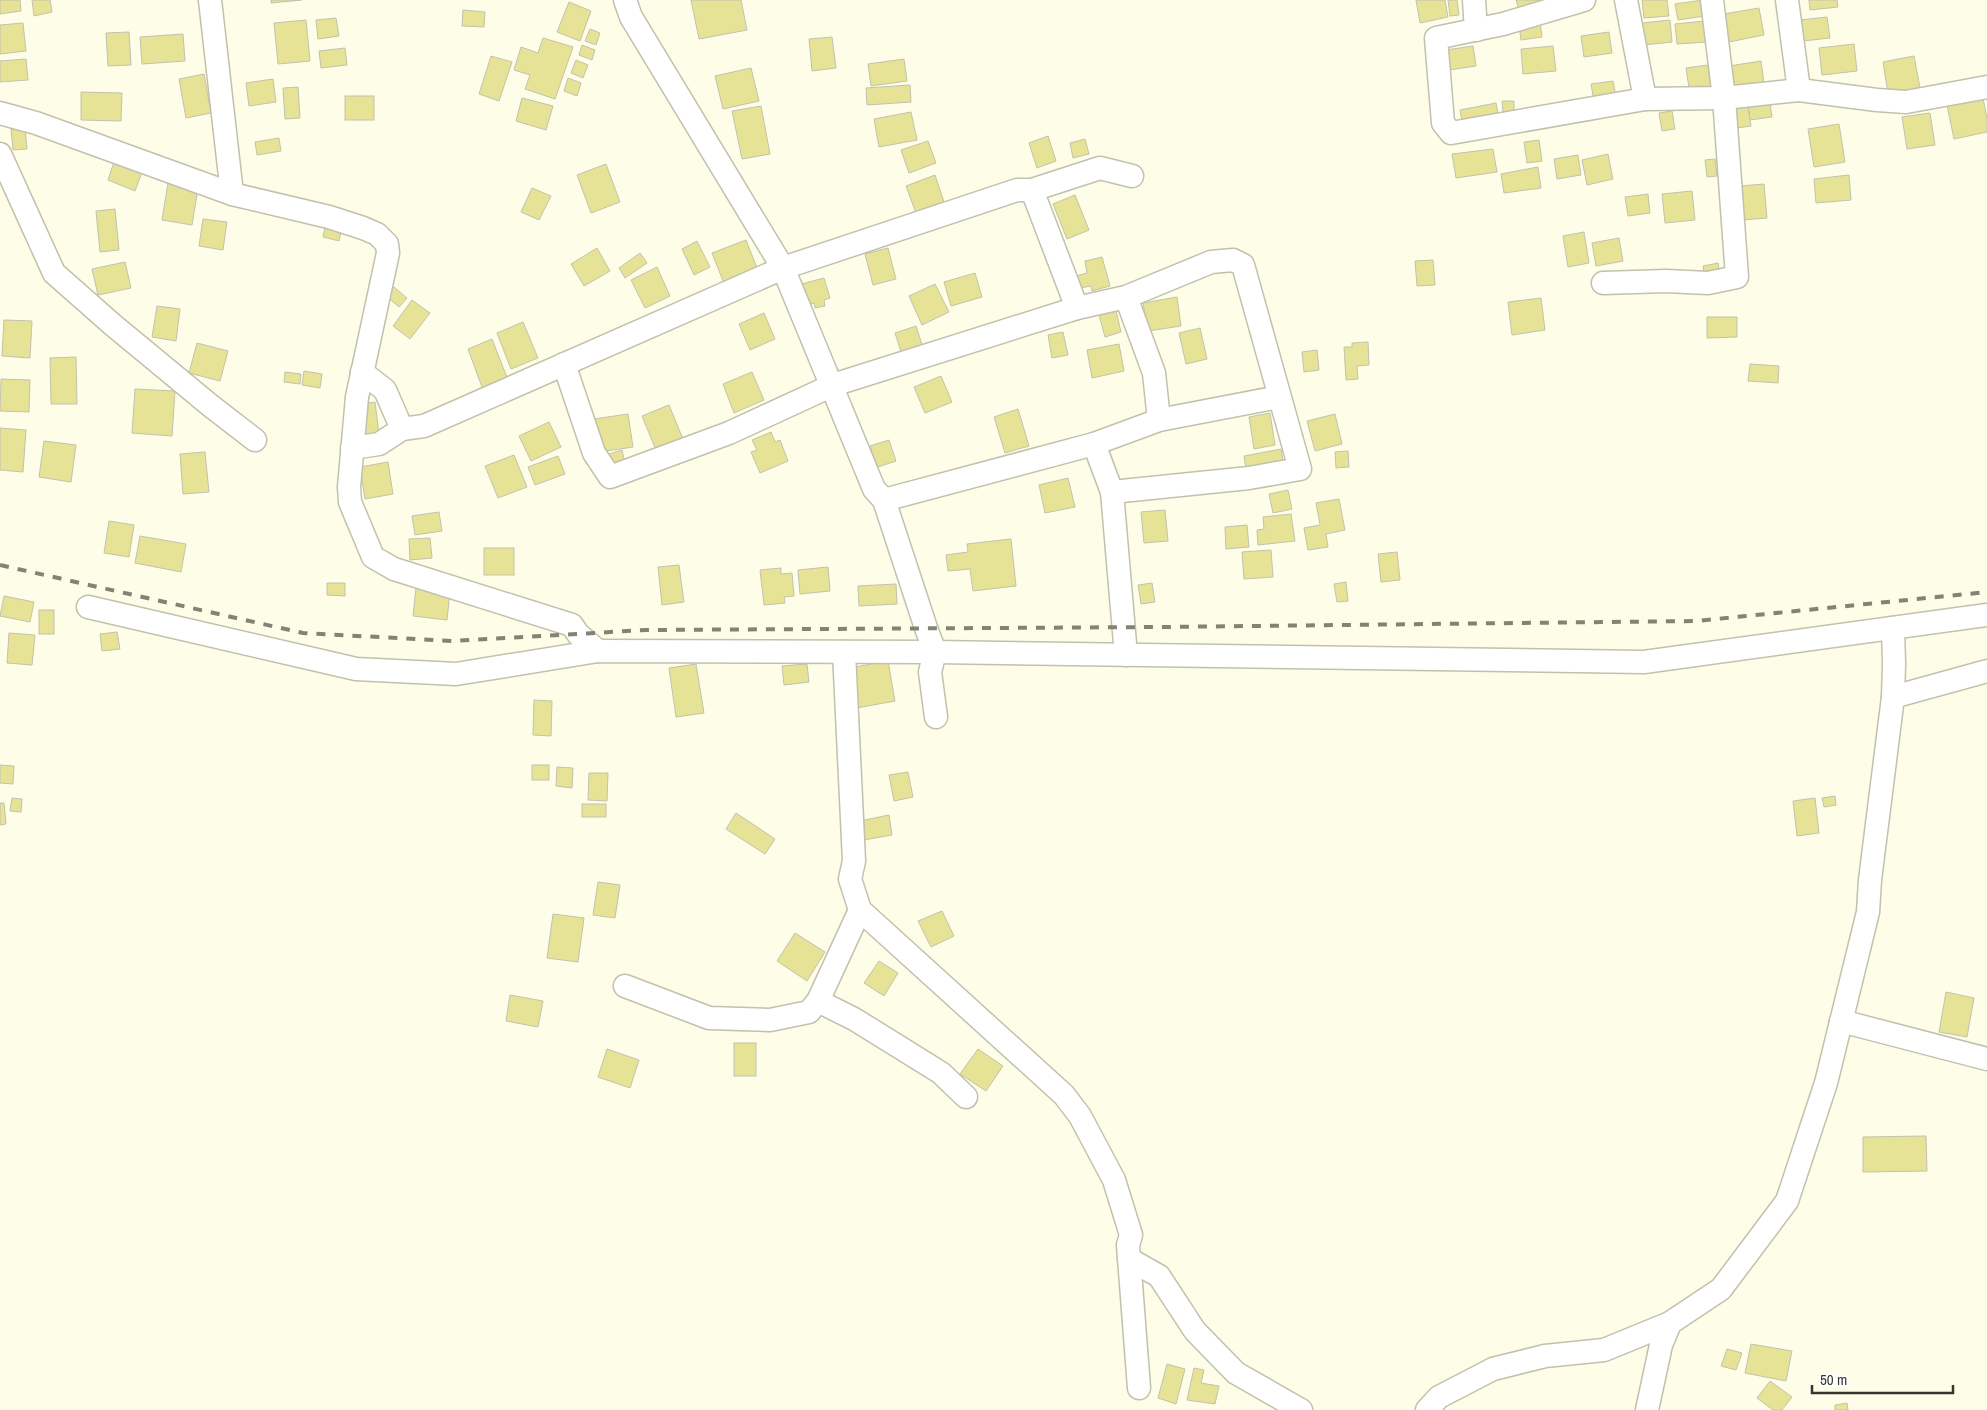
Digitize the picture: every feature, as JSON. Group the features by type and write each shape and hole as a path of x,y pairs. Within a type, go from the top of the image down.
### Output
{"street":[{"path":"210,0 232,194"},
{"path":"625,0 631,17 783,268 833,385 874,489 884,500 935,652 930,672 936,717"},
{"path":"1474,0 1476,30"},
{"path":"1584,0 1476,30 1436,38 1443,123 1451,133 1646,99 1724,98 1799,90 1906,102 1987,88"},
{"path":"1626,0 1646,99"},
{"path":"1603,283 1666,280 1708,283 1737,277 1724,98 1712,0"},
{"path":"1787,0 1799,90"},
{"path":"0,112 36,123 232,194 329,217 377,234 387,244 388,253 357,397 349,487 350,502 373,557 394,569 572,625 578,634 598,651"},
{"path":"0,154 54,273 113,325 255,440"},
{"path":"352,448 379,444 402,429 424,426 783,268 1018,190 1032,190 1100,168 1132,176"},
{"path":"1032,190 1076,308"},
{"path":"564,364 594,454 610,477 729,433 833,385 1076,308 1126,298 1211,262 1233,260 1243,265 1300,469 1249,478 1112,492"},
{"path":"1126,298 1154,373 1159,420"},
{"path":"362,372 385,390 402,429"},
{"path":"884,500 1094,444 1159,420 1279,397"},
{"path":"1094,444 1112,492 1126,655"},
{"path":"88,607 356,669 456,674 598,651 935,652 1644,662 1987,615"},
{"path":"1427,1410 1439,1397 1493,1368 1545,1356 1604,1350 1670,1323 1721,1289 1788,1201 1826,1083 1868,912 1870,880 1892,697 1894,664 1893,628"},
{"path":"844,652 854,860 850,879 860,910 1064,1095 1080,1116 1114,1180 1131,1235 1128,1245 1138,1388"},
{"path":"1892,697 1987,671"},
{"path":"625,986 708,1018 770,1020 809,1012 818,1001 860,910"},
{"path":"818,1001 854,1020 941,1072 966,1097"},
{"path":"1841,1021 1987,1059"},
{"path":"1129,1259 1159,1276 1195,1331 1236,1373 1301,1410"},
{"path":"1647,1410 1661,1345 1670,1323"}],"building":[{"path":"0,0 20,0 21,11 0,14"},
{"path":"32,0 50,0 52,12 34,16"},
{"path":"271,0 302,0 271,3"},
{"path":"691,0 741,0 747,30 699,39"},
{"path":"1416,0 1445,0 1448,17 1420,23"},
{"path":"1448,0 1457,0 1459,15 1450,16"},
{"path":"1516,0 1546,0 1519,10"},
{"path":"1642,0 1667,0 1669,16 1644,18"},
{"path":"1703,0 1705,16 1678,20 1675,4"},
{"path":"1809,0 1837,0 1838,7 1810,10"},
{"path":"569,2 591,11 580,41 557,32"},
{"path":"1759,8 1764,35 1724,43 1718,15"},
{"path":"463,10 485,12 484,27 462,26"},
{"path":"1827,17 1830,38 1803,41 1800,20"},
{"path":"336,18 339,36 318,39 316,20"},
{"path":"306,20 310,61 278,64 274,23"},
{"path":"1670,20 1672,42 1644,45 1642,23"},
{"path":"1540,21 1542,37 1521,40 1519,24"},
{"path":"1705,21 1707,42 1677,44 1675,24"},
{"path":"23,23 26,51 0,54 0,25"},
{"path":"590,29 600,33 596,45 585,41"},
{"path":"129,32 131,65 108,66 106,33"},
{"path":"1609,32 1612,53 1584,57 1581,36"},
{"path":"183,34 185,61 142,64 140,37"},
{"path":"832,37 836,68 812,71 809,39"},
{"path":"543,38 573,47 555,99 525,89 530,75 514,70 521,47 538,53"},
{"path":"1854,44 1857,71 1822,75 1819,48"},
{"path":"582,45 595,50 592,60 579,55"},
{"path":"1473,46 1476,66 1449,70 1446,50"},
{"path":"1553,46 1556,71 1523,74 1521,49"},
{"path":"345,48 347,65 321,68 319,51"},
{"path":"491,56 512,62 499,101 479,94"},
{"path":"1914,56 1920,88 1888,94 1883,62"},
{"path":"26,59 28,80 0,82 0,61"},
{"path":"904,59 907,81 871,86 868,64"},
{"path":"576,60 588,65 583,78 571,73"},
{"path":"1761,61 1764,83 1732,88 1729,66"},
{"path":"1708,65 1712,91 1690,94 1686,68"},
{"path":"751,68 759,101 723,109 715,76"},
{"path":"204,74 211,113 186,118 179,79"},
{"path":"568,78 581,83 577,96 564,91"},
{"path":"273,79 276,102 249,106 246,83"},
{"path":"1613,81 1616,97 1594,101 1591,84"},
{"path":"910,85 911,102 867,105 866,88"},
{"path":"298,87 300,118 285,119 283,88"},
{"path":"81,92 122,93 121,121 81,120"},
{"path":"345,96 374,96 374,120 345,120"},
{"path":"522,98 553,106 546,130 516,121"},
{"path":"1983,98 1987,119 1987,132 1954,139 1947,105"},
{"path":"1502,101 1514,101 1514,111 1503,112"},
{"path":"1496,103 1499,119 1463,126 1460,110"},
{"path":"1770,103 1772,117 1750,120 1748,106"},
{"path":"761,106 770,154 742,159 732,111"},
{"path":"1748,106 1751,126 1730,129 1727,110"},
{"path":"1672,111 1675,129 1662,131 1659,113"},
{"path":"911,112 917,140 879,147 874,119"},
{"path":"1930,113 1935,145 1907,149 1902,117"},
{"path":"1839,124 1845,162 1814,167 1808,129"},
{"path":"25,128 27,149 13,150 11,129"},
{"path":"1048,136 1056,161 1037,168 1029,143"},
{"path":"279,138 281,151 257,155 255,142"},
{"path":"1085,139 1089,154 1073,158 1070,143"},
{"path":"1539,140 1542,161 1527,163 1524,142"},
{"path":"928,141 936,163 909,173 901,150"},
{"path":"1493,149 1497,172 1456,178 1452,154"},
{"path":"1608,154 1613,179 1587,185 1582,160"},
{"path":"1578,155 1581,175 1557,179 1554,159"},
{"path":"1715,159 1717,176 1707,177 1705,160"},
{"path":"114,162 142,172 135,191 108,180"},
{"path":"606,164 620,202 591,213 577,175"},
{"path":"1538,167 1541,188 1504,193 1501,174"},
{"path":"935,175 945,205 917,216 906,186"},
{"path":"1849,175 1851,200 1816,203 1814,179"},
{"path":"168,183 198,188 192,225 162,220"},
{"path":"1764,184 1767,218 1743,220 1740,186"},
{"path":"532,188 551,196 539,220 521,212"},
{"path":"1692,191 1695,220 1665,223 1662,194"},
{"path":"1648,194 1650,213 1628,216 1625,197"},
{"path":"1075,195 1089,230 1067,239 1053,204"},
{"path":"115,209 119,250 100,252 96,211"},
{"path":"203,219 227,222 223,250 199,246"},
{"path":"325,228 341,232 339,241 323,237"},
{"path":"1584,232 1589,263 1568,267 1563,236"},
{"path":"1619,238 1623,261 1596,266 1592,243"},
{"path":"746,240 759,273 725,286 712,253"},
{"path":"697,241 710,267 694,275 682,249"},
{"path":"597,248 610,271 584,286 571,264"},
{"path":"888,248 896,279 873,285 865,254"},
{"path":"640,253 647,263 625,278 619,268"},
{"path":"1102,257 1110,286 1092,291 1091,286 1080,288 1076,276 1087,273 1085,261"},
{"path":"1433,260 1435,285 1417,286 1415,261"},
{"path":"125,262 131,288 98,295 92,269"},
{"path":"1718,263 1720,276 1705,279 1703,266"},
{"path":"657,267 670,296 645,308 631,280"},
{"path":"975,273 982,297 951,306 944,282"},
{"path":"824,278 830,298 824,300 825,306 815,308 814,303 805,306 798,285"},
{"path":"935,284 949,312 922,325 909,296"},
{"path":"394,287 407,298 399,307 386,296"},
{"path":"1177,297 1181,326 1148,331 1143,303"},
{"path":"1541,298 1545,330 1512,335 1508,302"},
{"path":"412,300 430,313 410,339 393,326"},
{"path":"157,306 180,309 176,341 152,337"},
{"path":"1116,311 1121,332 1105,337 1099,315"},
{"path":"764,313 775,339 750,350 739,324"},
{"path":"1707,317 1737,317 1737,337 1707,338"},
{"path":"4,320 32,321 30,358 2,356"},
{"path":"523,322 538,358 511,369 497,333"},
{"path":"916,326 925,354 904,361 895,333"},
{"path":"1200,328 1207,359 1186,364 1179,333"},
{"path":"1063,332 1068,355 1052,358 1048,335"},
{"path":"492,339 508,380 483,390 468,349"},
{"path":"1368,342 1369,365 1357,366 1358,379 1346,380 1344,347 1352,347 1352,343"},
{"path":"197,343 228,351 220,381 189,373"},
{"path":"1119,344 1124,371 1092,378 1087,350"},
{"path":"1317,350 1319,370 1304,372 1302,352"},
{"path":"76,357 77,404 51,404 50,358"},
{"path":"1750,364 1779,366 1778,383 1748,381"},
{"path":"304,371 322,374 320,388 302,385"},
{"path":"285,372 301,374 300,384 284,382"},
{"path":"752,372 764,400 734,413 723,384"},
{"path":"941,376 952,402 925,413 914,387"},
{"path":"1,379 30,380 29,412 0,411"},
{"path":"135,389 175,391 172,436 132,433"},
{"path":"375,402 380,442 366,444 360,404"},
{"path":"669,405 685,444 658,455 642,416"},
{"path":"1018,409 1029,446 1005,453 994,417"},
{"path":"1270,413 1275,445 1254,449 1249,417"},
{"path":"628,414 633,447 600,452 594,419"},
{"path":"1335,414 1342,444 1315,451 1307,421"},
{"path":"549,422 561,447 531,461 519,436"},
{"path":"0,428 26,430 23,472 0,470"},
{"path":"771,432 775,442 780,440 788,461 760,473 751,452 757,450 752,440"},
{"path":"889,440 896,461 878,467 875,460 869,462 866,452 872,451 870,446"},
{"path":"44,441 76,445 71,482 39,477"},
{"path":"1281,449 1284,468 1247,475 1244,456"},
{"path":"622,450 626,468 610,472 606,455"},
{"path":"1348,451 1349,467 1336,468 1335,452"},
{"path":"205,452 209,492 183,494 180,454"},
{"path":"514,455 527,487 498,498 485,466"},
{"path":"558,456 565,474 535,485 528,467"},
{"path":"388,462 393,494 365,499 360,467"},
{"path":"1068,478 1075,507 1045,513 1039,485"},
{"path":"1288,490 1292,509 1273,513 1269,494"},
{"path":"1339,499 1345,530 1326,534 1328,547 1308,550 1304,528 1320,525 1316,503"},
{"path":"1165,510 1168,541 1144,543 1141,512"},
{"path":"439,512 442,531 415,535 412,516"},
{"path":"1291,514 1295,541 1258,545 1257,530 1264,529 1263,517"},
{"path":"109,521 134,525 129,557 104,553"},
{"path":"1247,525 1249,547 1226,549 1225,527"},
{"path":"140,536 186,544 181,572 135,563"},
{"path":"430,538 432,558 410,560 409,539"},
{"path":"1011,539 1016,586 973,591 970,569 948,571 946,555 968,552 967,544"},
{"path":"484,548 514,548 514,575 484,575"},
{"path":"1271,550 1273,577 1244,579 1242,552"},
{"path":"1397,552 1400,580 1381,582 1378,554"},
{"path":"679,565 684,602 662,605 658,567"},
{"path":"828,567 830,591 800,594 798,570"},
{"path":"781,568 781,574 792,573 794,596 784,597 785,603 764,605 760,570"},
{"path":"1346,582 1348,601 1337,602 1334,584"},
{"path":"327,583 345,583 345,596 327,595"},
{"path":"1152,583 1155,602 1141,604 1138,585"},
{"path":"896,584 897,604 859,606 858,586"},
{"path":"416,588 450,591 447,620 413,616"},
{"path":"4,596 34,602 30,622 0,616"},
{"path":"39,610 54,610 54,634 39,634"},
{"path":"117,632 120,649 102,651 100,634"},
{"path":"9,633 35,635 32,665 7,663"},
{"path":"888,661 895,701 857,708 850,668"},
{"path":"696,664 704,713 676,717 669,668"},
{"path":"807,664 809,682 784,685 782,666"},
{"path":"534,700 552,701 551,736 533,735"},
{"path":"0,765 14,766 13,784 0,783"},
{"path":"532,765 549,765 549,780 532,780"},
{"path":"557,767 573,768 572,788 556,786"},
{"path":"908,772 913,797 894,801 889,775"},
{"path":"589,773 608,773 607,801 588,800"},
{"path":"1835,796 1836,805 1824,807 1822,798"},
{"path":"12,798 22,799 21,812 10,811"},
{"path":"1815,798 1819,833 1797,836 1793,801"},
{"path":"0,803 4,803 6,824 0,825"},
{"path":"582,804 606,804 606,817 582,817"},
{"path":"736,813 775,839 765,854 726,829"},
{"path":"889,815 892,835 858,841 855,822"},
{"path":"598,882 620,885 615,918 593,915"},
{"path":"942,911 954,936 931,947 918,921"},
{"path":"553,914 584,918 578,962 547,958"},
{"path":"795,933 825,952 807,981 777,961"},
{"path":"879,961 898,973 884,996 864,983"},
{"path":"1946,992 1974,998 1967,1037 1939,1032"},
{"path":"510,995 543,1001 538,1027 506,1021"},
{"path":"734,1043 756,1043 756,1076 734,1076"},
{"path":"607,1049 639,1060 630,1088 598,1077"},
{"path":"978,1049 1003,1066 986,1091 960,1074"},
{"path":"1926,1136 1927,1171 1863,1172 1863,1137"},
{"path":"1751,1344 1792,1351 1786,1381 1745,1373"},
{"path":"1727,1349 1742,1353 1736,1370 1721,1366"},
{"path":"1167,1364 1185,1369 1176,1404 1158,1398"},
{"path":"1194,1368 1204,1370 1201,1383 1219,1386 1215,1404 1187,1400"},
{"path":"1770,1381 1792,1397 1782,1410 1773,1410 1757,1398"},
{"path":"1847,1403 1848,1410 1835,1410 1835,1405"}],"railway":[{"path":"0,565 303,633 452,641 646,630 1696,621 1987,592"}]}
